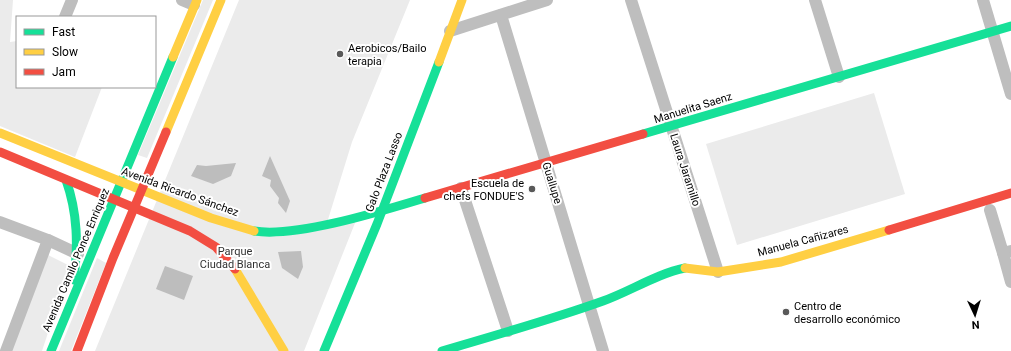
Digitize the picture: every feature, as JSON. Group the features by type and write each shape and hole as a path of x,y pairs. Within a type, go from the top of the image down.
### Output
{"street":[{"path":"65,16 72,0"},
{"path":"182,0 196,3"},
{"path":"77,351 134,207 221,0"},
{"name":"Galo Plaza Lasso","path":"324,351 382,211 462,0"},
{"path":"450,31 547,0"},
{"name":"Laura Jaramillo","path":"631,0 718,272"},
{"path":"814,0 839,77"},
{"path":"983,0 994,32 1011,94"},
{"name":"Avenida Camilo Ponce Enriquez","path":"51,351 196,3"},
{"name":"Guallupe","path":"501,15 603,351"},
{"name":"Manuelita Saenz","path":"382,211 1011,26"},
{"name":"Avenida Ricardo Sánchez","path":"0,133 141,192 228,224 265,232 315,225 382,211"},
{"path":"0,152 134,207 190,231 208,241 223,254 236,270 284,351"},
{"path":"66,180 76,209 79,230 78,254 70,304"},
{"path":"462,188 508,331"},
{"name":"Manuela Cañizares","path":"442,351 589,306 625,293 666,272 688,267 718,272 781,262 1011,193"},
{"path":"990,210 1007,252 1011,282"},
{"path":"0,222 48,240 78,254"},
{"path":"6,351 48,240"}],"green space":[{"path":"0,0 13,0 10,42 16,41 16,88 102,88 75,157 0,126"},
{"path":"203,0 213,0 147,158 138,155"},
{"name":"Parque Ciudad Blanca","path":"239,0 410,0 352,142 326,226 357,218 304,351 95,351"},
{"path":"874,93 905,194 737,245 706,144"},
{"path":"46,254 70,266 42,351 11,351"},
{"path":"97,258 106,263 71,351 59,351"}],"shaded area":[{"path":"270,156 290,201 286,213 278,203 279,198 270,186 271,180 262,176"},
{"path":"236,163 231,176 213,184 191,176 197,165 206,166"},
{"path":"301,251 303,267 298,279 282,268 278,252"},
{"path":"165,266 193,276 184,300 156,289"}],"traffic: fast":[{"path":"643,134 1011,26"},
{"path":"51,351 173,57"},
{"path":"324,351 377,224 439,62"},
{"path":"66,180 75,217 76,254 74,280"},
{"path":"254,231 292,231 315,227 363,216 425,198"},
{"path":"442,351 583,308 613,297 664,274 685,268"}],"traffic: slow":[{"path":"173,57 197,0"},
{"path":"166,132 221,0"},
{"path":"439,62 462,0"},
{"path":"0,133 211,218 254,231"},
{"path":"685,268 718,272 781,262 889,230"},
{"path":"235,269 284,351"}],"traffic: jam":[{"path":"77,351 113,258 166,132"},
{"path":"425,198 643,134"},
{"path":"0,152 190,231 216,247 235,269"},
{"path":"889,230 1011,193"}],"place":[{"name":"Aerobicos/Bailo terapia","path":"340,54"},
{"name":"Escuela de chefs FONDUE'S","path":"532,189"},
{"name":"Centro de desarrollo económico","path":"786,312"}]}
